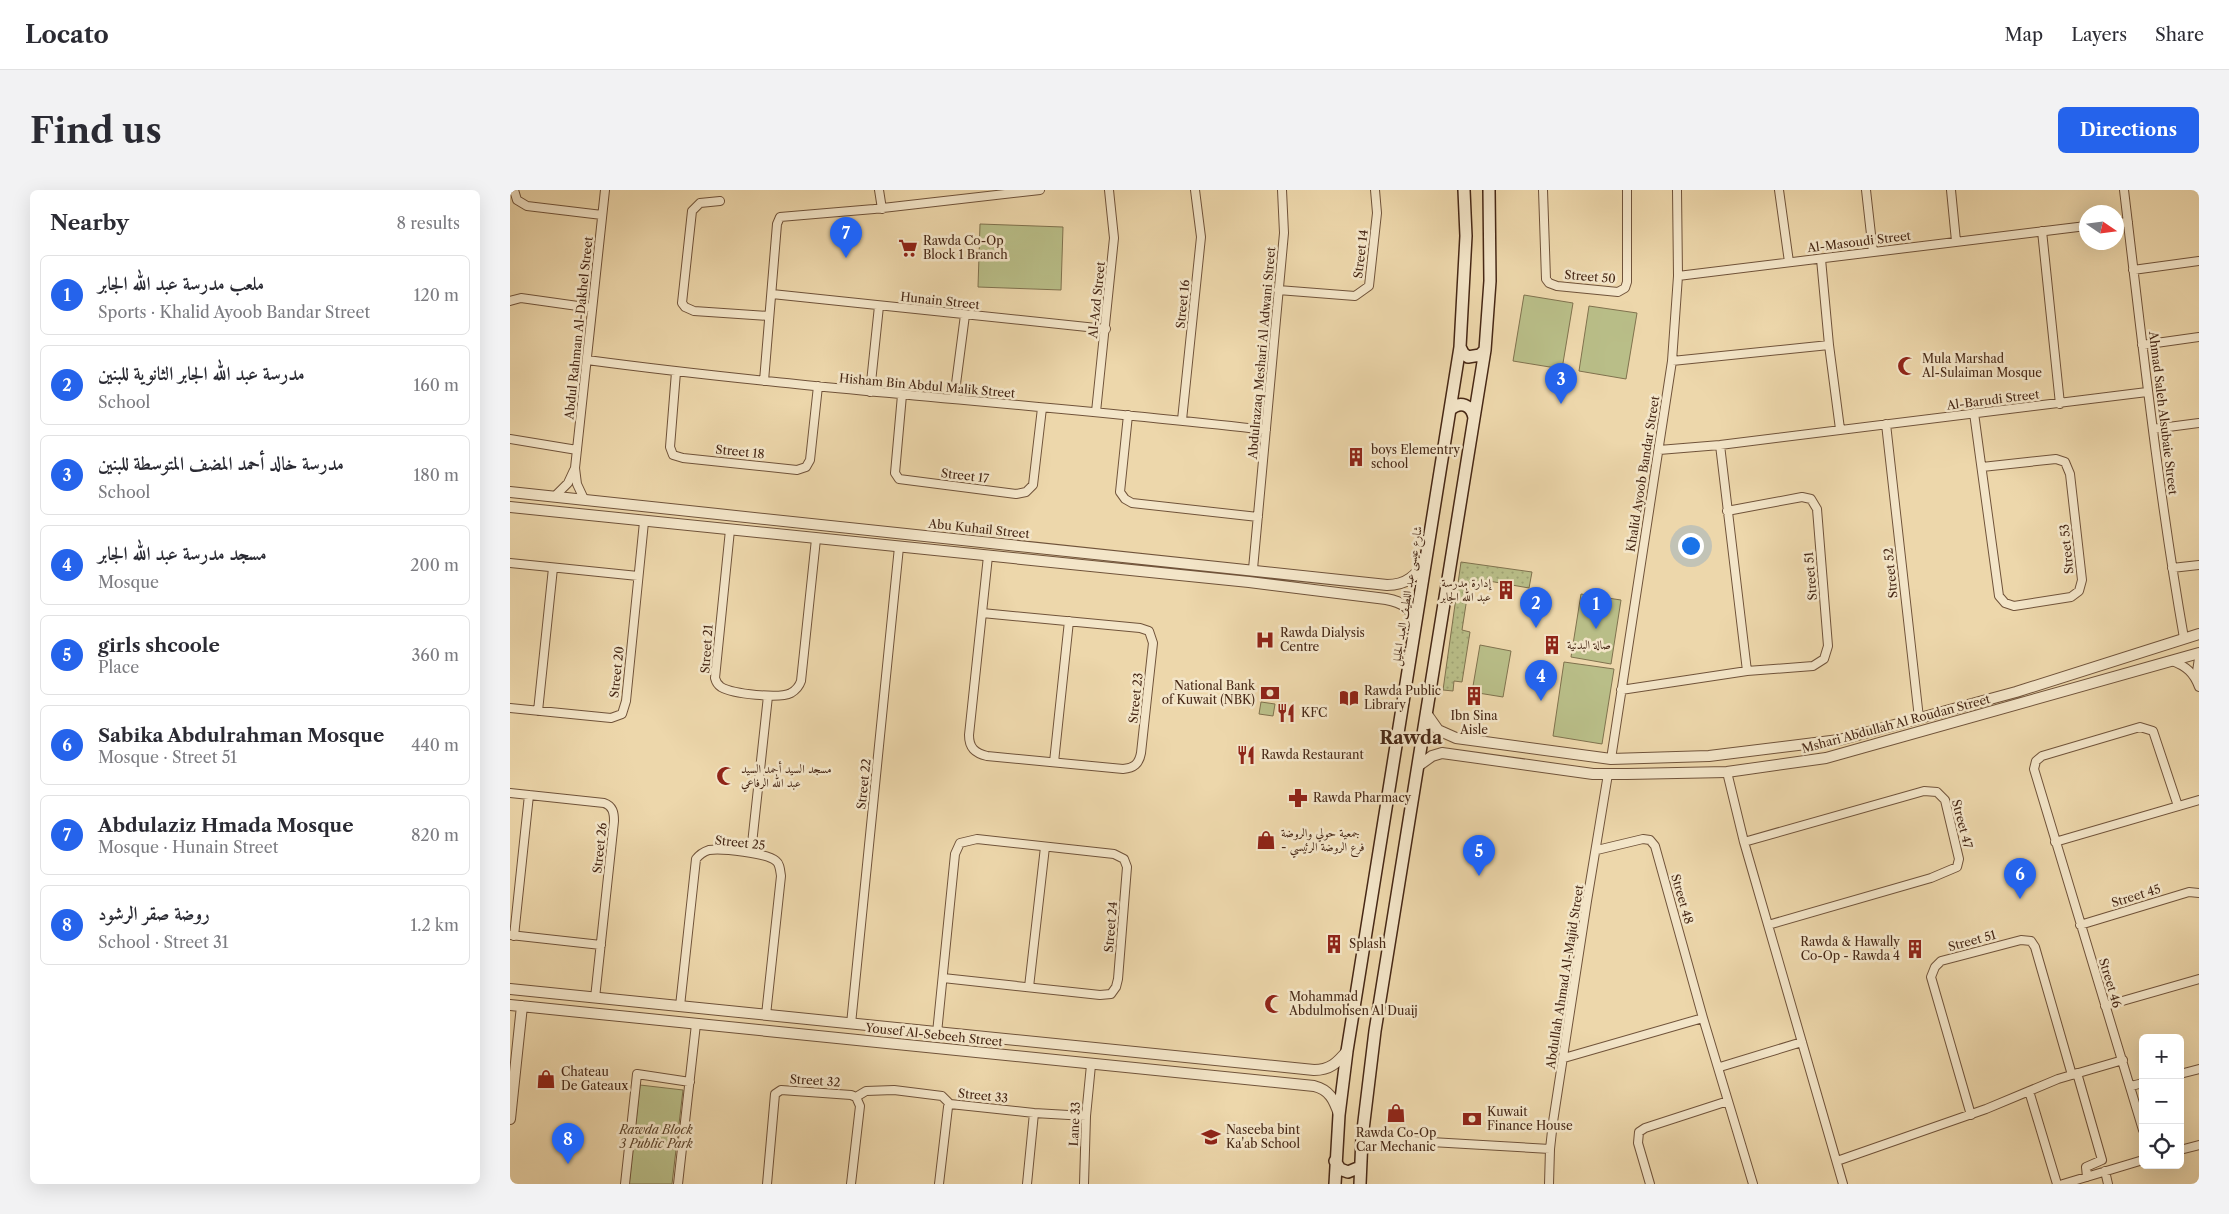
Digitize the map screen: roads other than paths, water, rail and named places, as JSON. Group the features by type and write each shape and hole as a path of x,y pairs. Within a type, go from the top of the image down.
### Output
{"main road":[{"name":"شارع عيسى عبد اللطيف العبد الجليل","path":"1335,1184 1339,1115 1347,1051 1460,347 1466,236 1464,190"},
{"path":"1360,1184 1362,1138 1375,1031 1485,350 1490,281 1489,190"},
{"path":"1460,347 1468,357 1474,358 1485,350"},
{"path":"1450,410 1459,404 1465,405 1473,413 1474,418"},
{"path":"1335,1161 1340,1169 1348,1172 1360,1167"}],"street":[{"path":"514,190 517,200 527,206 602,215"},
{"name":"Abdul Rahman Al-Dakhel Street","path":"584,499 577,484 575,468 605,190"},
{"path":"879,190 882,209"},
{"path":"764,381 777,224 780,217 882,209 1040,190"},
{"name":"Al-Azd Street","path":"1096,412 1114,238 1110,190"},
{"name":"Street 16","path":"1182,420 1201,237 1195,190"},
{"name":"Abdulrazaq Meshari Al Adwani Street","path":"1253,569 1284,233 1282,190"},
{"name":"Street 14","path":"1278,290 1355,296 1369,286 1377,213 1375,190"},
{"name":"Street 50","path":"1543,190 1546,279 1549,283 1557,286 1618,292 1625,288 1627,282 1627,190"},
{"name":"Khalid Ayoob Bandar Street","path":"1611,759 1672,362 1678,276 1677,190"},
{"path":"1779,190 1789,262"},
{"path":"1866,190 1873,252"},
{"path":"1951,190 1956,242"},
{"name":"Ahmad Saleh Alsubaie Street","path":"2124,190 2147,392 2184,638"},
{"path":"720,201 700,203 692,211 682,303 685,308 694,311 769,316"},
{"path":"2124,222 2128,222"},
{"name":"Al-Masoudi Street","path":"1678,276 2079,227"},
{"path":"2042,232 2060,404"},
{"path":"1821,259 1840,429"},
{"path":"2133,270 2199,261"},
{"name":"Hunain Street","path":"772,294 1106,329"},
{"path":"510,301 521,298 592,308"},
{"path":"870,392 879,306"},
{"path":"954,399 965,315"},
{"path":"2142,345 2199,337"},
{"path":"1672,362 1829,344"},
{"name":"Hisham Bin Abdul Malik Street","path":"586,360 676,372 870,392 1182,420 1266,430"},
{"name":"Street 18","path":"676,372 670,447 674,455 798,470 806,467 810,460 818,386"},
{"name":"Al-Barudi Street","path":"1659,450 1720,445 2147,392"},
{"name":"Street 17","path":"902,395 895,473 899,479 1016,494 1026,492 1033,485 1042,408"},
{"name":"Street 53","path":"1974,413 1999,596 2005,603 2014,606 2071,597 2079,591 2082,580 2070,474 2065,462 2056,459 1982,466"},
{"path":"1128,415 1120,492 1124,499 1132,503 1258,517"},
{"path":"2153,429 2199,423"},
{"name":"Street 52","path":"1886,424 1918,718"},
{"path":"510,439 577,450"},
{"path":"1720,445 1747,671"},
{"name":"Abdul Rahman Al-Dakhel Street","path":"556,496 568,483 575,468"},
{"name":"Abu Kuhail Street","path":"510,492 668,510 1253,569 1380,584 1398,584 1411,578 1421,567 1427,551"},
{"name":"Street 51","path":"1621,690 1747,671 1813,666 1824,658 1828,646 1817,509 1811,499 1802,497 1727,511"},
{"name":"Abu Kuhail Street","path":"510,507 1070,564 1379,598 1398,601 1407,607 1414,618 1415,631"},
{"path":"668,510 674,515 672,523 669,524"},
{"path":"685,526 681,519 686,511"},
{"name":"Street 20","path":"510,708 611,718 622,714 626,701 644,522"},
{"path":"840,541 844,536 842,527"},
{"path":"858,543 855,541 854,534 860,529"},
{"name":"Street 21","path":"730,530 715,678 718,685 726,689 768,696 790,694 796,690 801,681 816,539"},
{"name":"Street 22","path":"851,1024 899,547"},
{"path":"1070,564 1074,559 1071,551"},
{"path":"1088,566 1086,560 1090,553"},
{"name":"Street 23","path":"982,613 1143,628 1151,634 1153,643 1140,754 1137,764 1123,769 984,755 976,752 970,746 969,735 988,556"},
{"path":"510,563 638,576"},
{"path":"2172,568 2199,565"},
{"path":"538,711 554,568"},
{"path":"1379,598 1382,591 1380,584"},
{"path":"1054,762 1069,621"},
{"name":"Mshari Abdullah Al Roudan Street","path":"1426,713 1432,724 1446,735 1456,738 1611,759 1709,756 1839,740 2056,679 2199,634"},
{"name":"Mshari Abdullah Al Roudan Street","path":"1418,766 1432,756 1442,753 1608,774 1727,772 1783,765 1826,758 2199,653"},
{"path":"2196,678 2199,658"},
{"path":"2172,661 2185,666 2196,678 2199,687"},
{"path":"2088,669 2079,674 2077,681 2088,685"},
{"path":"2056,679 2061,685 2060,693"},
{"path":"751,853 768,696"},
{"name":"Street 46","path":"2141,1124 2055,842 2034,769 2036,761 2042,756 2140,727 2153,731 2178,806"},
{"path":"1804,745 1799,751 1802,759 1805,761"},
{"path":"1522,763 1516,754 1523,747"},
{"path":"1781,747 1789,751 1790,755 1787,763 1783,765"},
{"path":"1727,772 1744,842 1843,1184"},
{"name":"Abdullah Ahmad Al-Majid Street","path":"1549,1184 1550,1149 1586,901 1597,850 1608,774"},
{"name":"Street 47","path":"1744,842 1924,790 1937,792 1945,800 1959,859 1957,868 1931,878 1768,925"},
{"name":"Street 26","path":"510,793 604,804 613,811 614,821 595,998"},
{"path":"529,795 512,935 600,945"},
{"path":"2055,842 2199,800"},
{"name":"Street 24","path":"937,1033 942,978 955,854 958,845 972,839 1114,854 1122,857 1125,861 1127,867 1118,979 1113,992 1106,995 942,978"},
{"name":"Street 48","path":"1597,850 1643,839 1650,840 1656,846 1703,1018 1720,1067 1728,1102 1754,1184"},
{"path":"1030,987 1045,847"},
{"name":"Street 25","path":"680,1006 696,859 703,853 711,850 751,853 775,860 779,865 781,876 766,1015"},
{"name":"Street 45","path":"2080,925 2189,892 2199,893"},
{"name":"Street 51","path":"1971,1115 1932,978 1935,967 1941,961 2021,940 2031,941 2035,947 2074,1074"},
{"path":"2105,1006 2199,979"},
{"name":"Yousef Al-Sebeeh Street","path":"510,990 1256,1065 1323,1070 1337,1063 1347,1051"},
{"name":"Yousef Al-Sebeeh Street","path":"510,1005 1322,1088 1333,1099 1339,1115"},
{"path":"510,1119 513,1061 522,1006"},
{"path":"786,1033 791,1024 788,1018"},
{"path":"1564,1058 1703,1018"},
{"path":"806,1035 802,1028 804,1021 808,1019"},
{"path":"678,1184 696,1024"},
{"path":"1720,1067 1802,1042"},
{"path":"1837,1161 1971,1115 2074,1074 2123,1060"},
{"path":"1234,1078 1240,1073 1236,1063"},
{"name":"Lane 33","path":"1084,1184 1086,1116 1091,1065"},
{"path":"1256,1065 1251,1072 1257,1080"},
{"path":"2184,1073 2199,1069"},
{"path":"625,1184 637,1074 690,1082"},
{"path":"2074,1074 2102,1160 2086,1167 2087,1177"},
{"path":"2131,1086 2139,1084"},
{"name":"Street 32","path":"767,1184 776,1094 778,1090 851,1095 856,1097 860,1106 851,1184"},
{"path":"856,1097 866,1091 894,1090 942,1096 950,1104"},
{"path":"2029,1091 2057,1184"},
{"path":"1650,1184 1638,1143 1639,1132 1645,1128 1728,1102"},
{"name":"Street 33","path":"939,1184 948,1107 950,1104 1034,1113 1086,1116"},
{"path":"1027,1184 1034,1113"},
{"path":"1362,1138 1550,1149"},
{"path":"2184,1149 2199,1145"},
{"path":"2063,1184 2139,1161"},
{"path":"2105,1171 2108,1184"}],"place":[{"name":"Rawda Co-Op Block 1 Branch","path":"908,248"},
{"name":"Abdulaziz Hmada Mosque","path":"846,258"},
{"name":"Mula Marshad Al-Sulaiman Mosque","path":"1907,366"},
{"name":"مدرسة خالد أحمد المضف المتوسطة للبنين","path":"1561,404"},
{"name":"boys Elementry school","path":"1356,457"},
{"name":"إدارة مدرسة عبد الله الجابر","path":"1506,590"},
{"name":"مدرسة عبد الله الجابر الثانوية للبنين","path":"1536,628"},
{"name":"ملعب مدرسة عبد الله الجابر","path":"1596,629"},
{"name":"Rawda Dialysis Centre","path":"1265,640"},
{"name":"صالة البدنية","path":"1552,645"},
{"name":"National Bank of Kuwait (NBK)","path":"1270,693"},
{"name":"Ibn Sina Aisle","path":"1474,696"},
{"name":"Rawda Public Library","path":"1349,698"},
{"name":"مسجد مدرسة عبد الله الجابر","path":"1541,701"},
{"name":"KFC","path":"1286,713"},
{"name":"Rawda Restaurant","path":"1246,755"},
{"name":"مسجد السيد أحمد السيد عبد الله الرفاعي","path":"726,776"},
{"name":"Rawda Pharmacy","path":"1298,798"},
{"name":"جمعية حولي والروضة - فرع الروضة الرئيسي","path":"1266,840"},
{"name":"girls shcoole","path":"1479,876"},
{"name":"Sabika Abdulrahman Mosque","path":"2020,899"},
{"name":"Splash","path":"1334,944"},
{"name":"Rawda & Hawally Co-Op - Rawda 4","path":"1915,949"},
{"name":"Mohammad Abdulmohsen Al Duaij","path":"1274,1004"},
{"name":"Chateau De Gateaux","path":"546,1079"},
{"name":"Rawda Co-Op Car Mechanic","path":"1396,1113"},
{"name":"Kuwait Finance House","path":"1472,1119"},
{"name":"Naseeba bint Ka'ab School","path":"1211,1137"},
{"name":"روضة صقر الرشود","path":"568,1164"}],"district":[{"name":"Rawda","path":"1411,738"}],"park label":[{"name":"Rawda Block 3 Public Park","path":"656,1137"}]}
